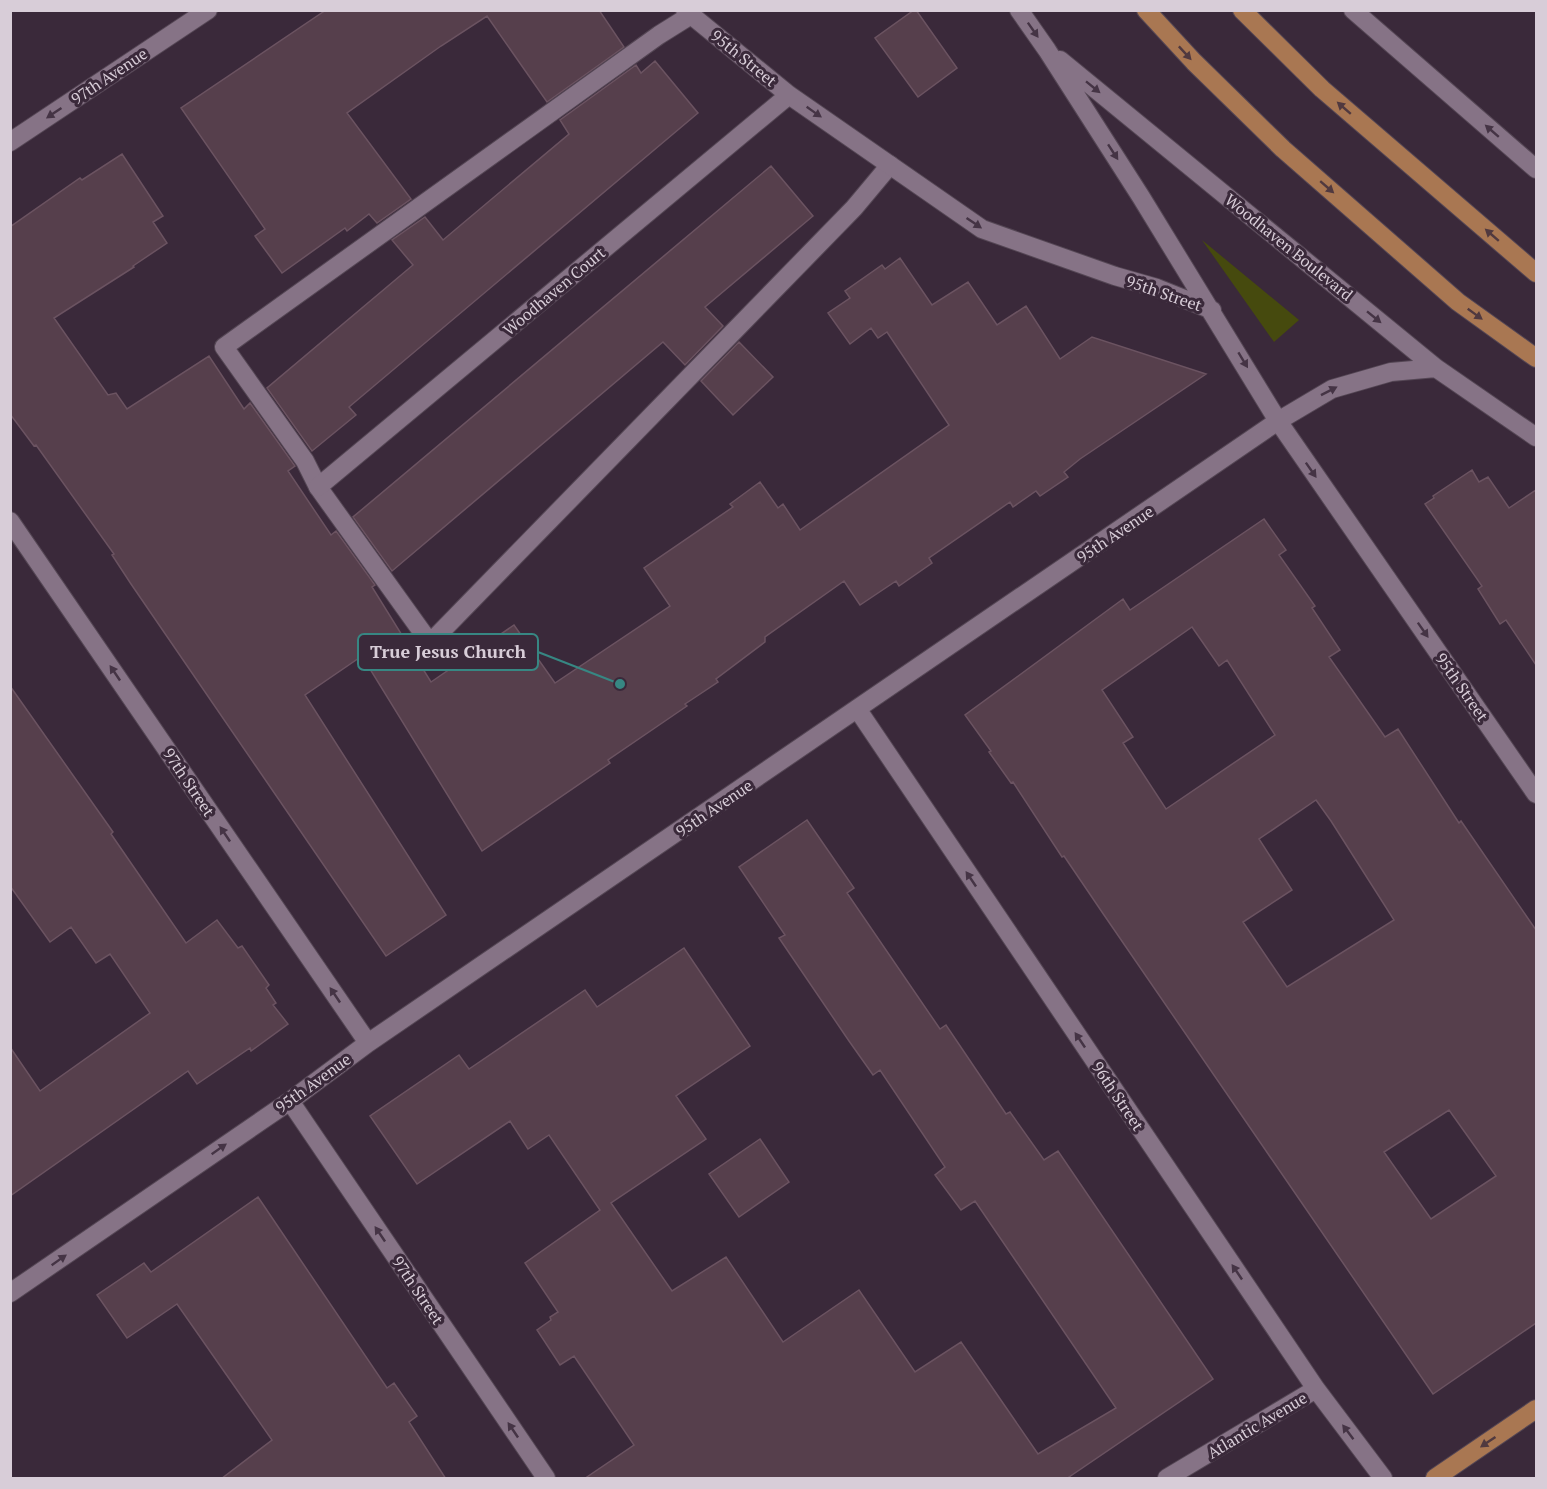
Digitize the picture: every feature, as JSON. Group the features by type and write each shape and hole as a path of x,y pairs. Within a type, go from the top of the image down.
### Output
{"main road":[{"path":"1146,10 1194,62 1283,149 1458,302 1536,358"},
{"path":"1242,10 1322,89 1536,273"},
{"path":"1435,1479 1536,1409"}],"street":[{"name":"97th Avenue","path":"10,142 208,10"},
{"name":"Woodhaven Boulevard","path":"1019,10 1047,50 1212,310"},
{"path":"1353,10 1536,169"},
{"path":"688,13 224,347 305,461 318,487 430,643 854,208 890,165"},
{"name":"95th Street","path":"688,13 789,95 982,229 1115,276 1157,288 1212,310 1278,421 1536,794"},
{"name":"Woodhaven Boulevard","path":"1047,50 1436,368 1536,437"},
{"name":"Woodhaven Court","path":"318,487 789,95"},
{"name":"95th Avenue","path":"10,1293 290,1101 368,1043 1278,421 1332,388 1391,372 1436,368"},
{"name":"97th Street","path":"10,521 368,1043"},
{"name":"96th Street","path":"858,710 1316,1389 1383,1479"},
{"name":"97th Street","path":"290,1101 546,1479"},
{"name":"Atlantic Avenue","path":"1167,1479 1316,1389"}],"green space":[{"path":"1202,240 1299,320 1274,342"}],"building":[{"path":"326,10 599,10 624,47 547,102 487,16 441,46 347,113 411,199 377,223 369,214 347,231 345,228 282,273 255,236 265,229 181,108"},
{"path":"914,10 957,68 918,97 875,38"},
{"path":"655,61 698,113 349,407 356,415 312,451 267,388 413,265 392,240 425,217 443,240 569,134 560,120 636,65 641,73"},
{"path":"122,154 163,216 153,222 167,243 54,318 108,395 116,393 127,409 209,356 244,409 250,403 295,466 288,471 331,535 336,531 375,585 372,587 431,682 514,625 555,683 670,606 644,568 733,507 730,504 760,482 778,508 783,504 800,530 949,425 887,332 878,338 871,328 850,344 828,313 850,298 845,291 882,265 885,269 900,258 932,305 968,282 997,325 1026,306 1060,359 1092,337 1206,374 1080,459 1064,472 1068,477 1040,496 1036,491 1013,507 1010,502 929,558 932,563 899,586 896,581 860,605 844,581 765,637 765,642 716,679 718,682 685,704 687,706 608,760 610,763 482,851 362,656 305,695 446,915 386,956 131,584 112,555 114,554 36,445 34,446 10,414 10,227 80,178 82,180"},
{"path":"771,166 813,216 705,307 723,326 685,365 663,342 392,571 353,517"},
{"path":"739,342 773,377 733,415 701,381"},
{"path":"1472,470 1479,482 1488,477 1509,508 1536,490 1536,665 1506,620 1500,624 1478,589 1482,586 1425,504"},
{"path":"1264,519 1286,550 1279,555 1315,606 1312,608 1340,650 1329,657 1385,737 1398,729 1459,823 1461,821 1536,930 1536,1323 1433,1394 965,715 1123,599 1130,610","holes":["1192,627 1219,666 1227,660 1275,735 1166,809 1123,743 1133,737 1102,690","1316,800 1394,920 1287,987 1243,922 1292,890 1259,839","1449,1110 1496,1176 1431,1219 1384,1152"]},
{"path":"10,686 113,832 111,834 186,943 217,920 238,948 242,946 269,985 266,988 276,1003 273,1005 288,1024 251,1051 250,1048 197,1084 188,1071 10,1196 10,1047 40,1091 150,1013 110,954 96,963 71,927 50,942 10,886"},
{"path":"807,820 854,888 847,893 940,1029 946,1025 1006,1114 1010,1112 1044,1160 1058,1151 1213,1379 1066,1479 584,1479 634,1445 574,1356 560,1365 537,1330 558,1312 525,1263 600,1210 549,1135 528,1149 510,1121 417,1184 370,1116 459,1055 469,1069 585,990 597,1007 684,948 750,1046 676,1096 706,1139 611,1203 672,1291 726,1257 783,1342 859,1290 915,1372 961,1342 1038,1454 1116,1408 975,1201 961,1210 935,1175 945,1167 880,1070 873,1075 849,1041 779,938 785,935 739,867"},
{"path":"760,1139 789,1182 739,1217 709,1174"},
{"path":"258,1197 387,1388 394,1383 417,1416 409,1422 446,1479 221,1479 272,1440 177,1304 127,1338 97,1295 144,1263 151,1272"}],"place":[{"name":"True Jesus Church","path":"620,684"}]}
